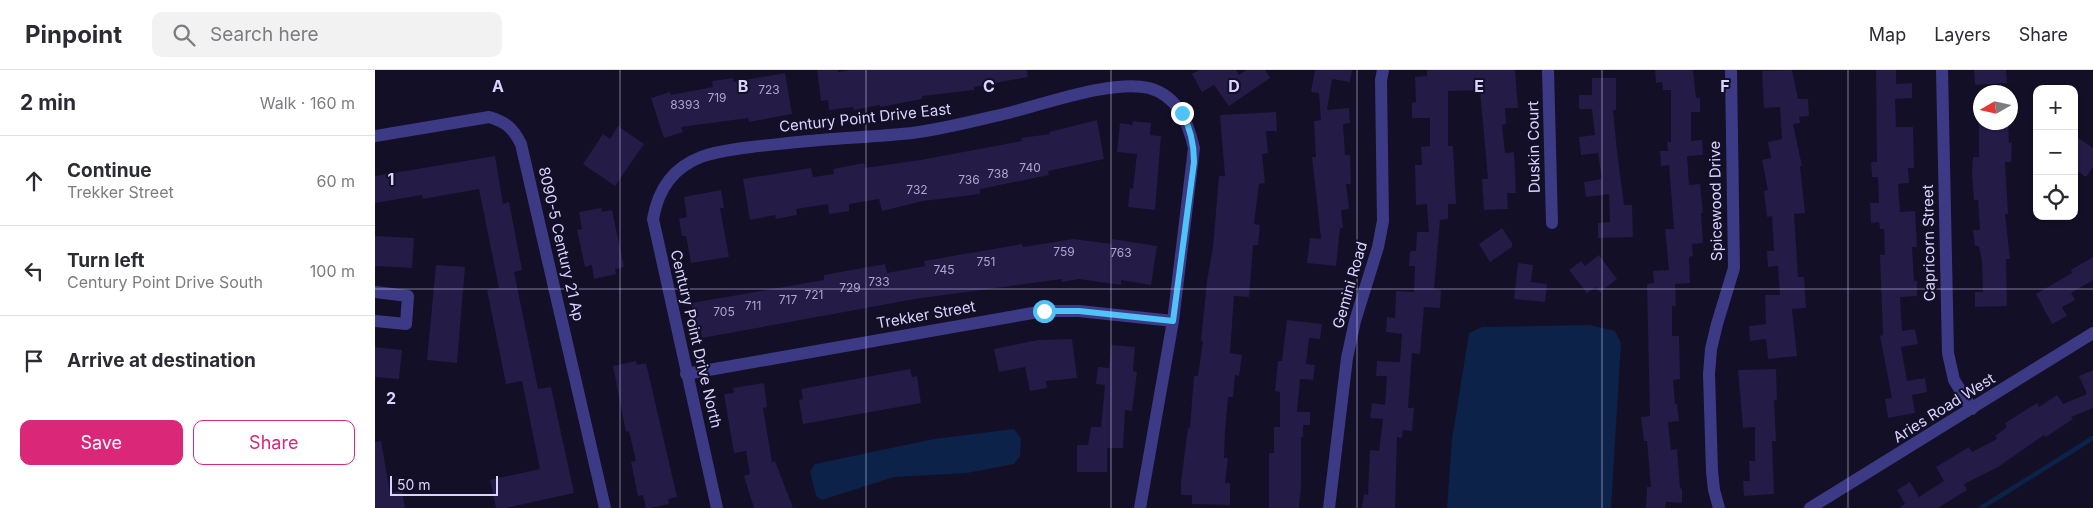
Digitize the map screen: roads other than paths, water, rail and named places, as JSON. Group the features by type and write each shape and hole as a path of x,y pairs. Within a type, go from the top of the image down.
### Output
{"street":[{"name":"Gemini Road","path":"1329,508 1347,358 1355,321 1378,247 1383,221 1381,80 1383,70"},
{"name":"Duskin Court","path":"1548,70 1552,223"},
{"name":"Spicewood Drive","path":"1719,508 1712,472 1709,374 1711,349 1734,268 1731,70"},
{"name":"Capricorn Street","path":"1942,70 1948,353 1954,380 1972,409"},
{"name":"Century Point Drive East","path":"668,180 678,170 703,156 767,146 939,128 1006,114 1068,96 1121,87 1132,86 1159,92 1174,102 1182,113 1189,127 1194,148 1173,321"},
{"name":"8090-5 Century 21 Ap","path":"375,136 489,117 505,122 514,130 521,144 605,508"},
{"name":"Century Point Drive North","path":"668,180 660,192 653,220 717,508"},
{"path":"375,292 408,296 405,324 375,321"},
{"name":"Trekker Street","path":"687,374 1044,311 1079,311 1173,321"},
{"path":"1140,508 1173,321"},
{"name":"Aries Road West","path":"1811,508 2093,333"}],"water":[{"path":"1590,325 1615,331 1621,343 1611,508 1447,508 1452,439 1469,333 1482,327"},
{"path":"1014,429 1021,438 1020,456 1014,464 967,473 894,477 822,500 816,496 810,471 815,464 934,439"}],"waterway":[{"path":"1981,508 2093,438"}]}
